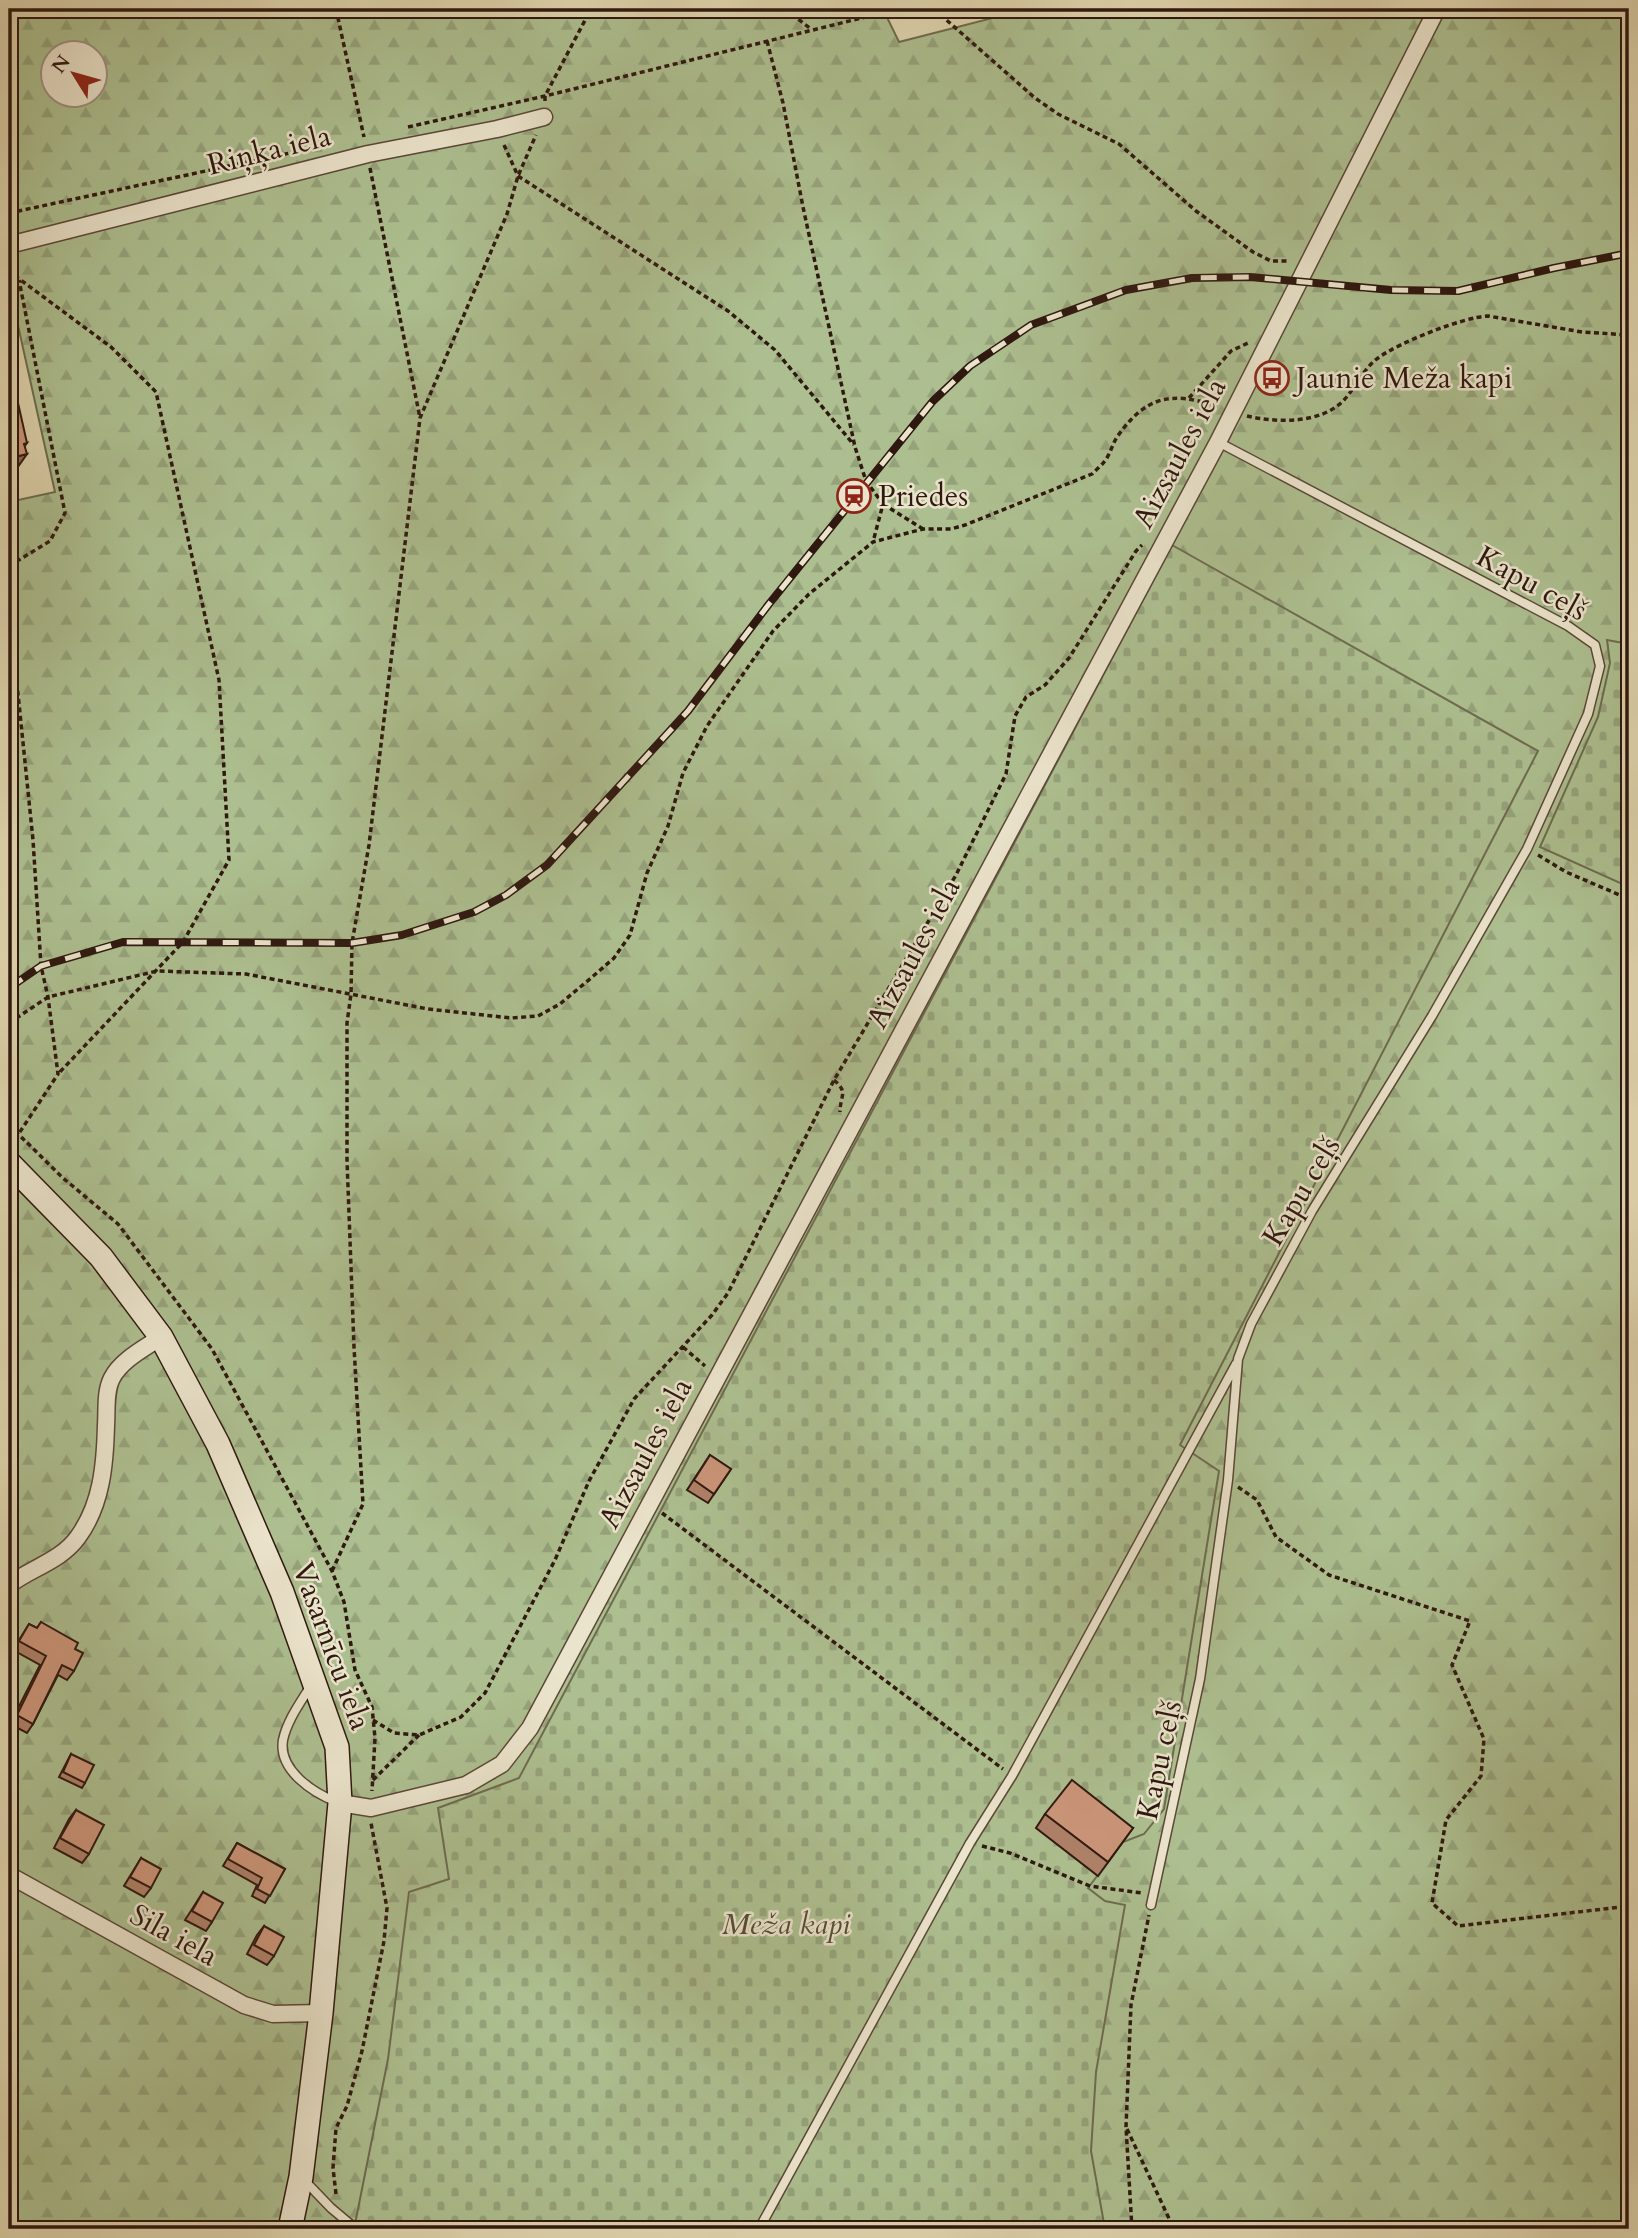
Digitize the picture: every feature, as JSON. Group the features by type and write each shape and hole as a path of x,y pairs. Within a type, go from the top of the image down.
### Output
{"street":[{"name":"Aizsaules iela","path":"340,1803 370,1808 466,1785 502,1763 530,1728 1218,442 1437,9"},
{"name":"Riņķa iela","path":"9,245 368,154 544,117"},
{"name":"Vasarnīcu iela","path":"9,1163 101,1258 161,1337 218,1444 282,1592 337,1747 340,1803 321,2012 302,2177 290,2229"},
{"path":"9,1585 19,1577 53,1561 77,1539 94,1512 105,1463 107,1398 112,1378 124,1363 161,1337"},
{"name":"Sila iela","path":"9,1875 244,2005 273,2014 321,2012"}],"lane":[{"name":"Kapu ceļš","path":"1151,1905 1200,1679 1228,1480 1238,1359 1251,1324 1312,1210 1433,1016 1527,849 1588,714 1600,667 1595,645 1568,626 1218,442"},
{"path":"759,2229 970,1843 1012,1776 1238,1359"},
{"path":"313,1681 289,1724 283,1742 286,1759 303,1783 340,1803"},
{"path":"302,2177 331,2208 356,2229"}],"path":[{"path":"336,9 368,154 419,418"},
{"path":"332,1571 363,1504 346,1160 347,1023 351,994 352,943 369,845 419,418 507,214 517,176 544,117 545,96 591,9"},
{"path":"785,9 811,29"},
{"path":"403,128 898,9"},
{"path":"934,9 1035,98 1058,114 1119,144 1196,211 1252,252 1271,261 1294,261"},
{"path":"767,40 783,103 855,447 866,481 883,504 923,529"},
{"path":"497,129 517,176 728,311 775,350 855,447"},
{"path":"9,213 337,142"},
{"path":"9,269 111,347 156,392 219,680 229,860 183,942 58,1074 9,1148"},
{"path":"9,566 50,541 65,513 18,278"},
{"path":"9,1023 48,997 157,971 246,974 428,1009 511,1018 538,1016 560,1004 614,958 630,935 682,773 707,726 773,631 809,594 873,542 923,529 951,529 965,525 1092,474 1104,462 1115,440 1133,416 1148,405 1167,398 1189,398 1258,419 1304,419 1332,411 1378,358 1423,336 1475,317 1488,316 1582,332 1629,335"},
{"path":"873,542 883,504"},
{"path":"373,1780 419,1734 461,1717 485,1693 555,1560 589,1481 634,1399 712,1315 728,1293 834,1080 956,876 1006,774 1015,716 1026,697 1045,685 1069,658 1144,542"},
{"path":"9,606 33,840 41,966 58,1074"},
{"path":"1527,849 1566,872 1629,899"},
{"path":"834,1080 842,1087 844,1094 839,1110 842,1117 852,1125"},
{"path":"683,1347 717,1377"},
{"path":"1228,1480 1257,1500 1276,1536 1329,1575 1470,1621 1452,1665 1484,1740 1481,1776 1446,1820 1432,1903 1458,1926 1629,1906"},
{"path":"649,1504 1012,1776"},
{"path":"373,1720 394,1733 419,1734"},
{"path":"331,2208 336,2193 333,2168 336,2128 347,2106 362,2052 384,1941 387,1908 382,1871 372,1834 370,1808"},
{"path":"970,1843 1010,1853 1090,1885 1153,1895"},
{"path":"1132,2229 1126,2127 1131,2005 1151,1905"},
{"path":"1126,2127 1174,2229"}],"green space":[{"path":"9,9 883,9 899,42 1028,9 1629,9 1629,2229 9,2229 9,502 55,492 9,285"},
{"name":"Meža kapi","path":"1172,545 1538,751 1180,1445 1219,1471 1164,1809 1144,1834 1123,1842 1088,1888 1105,1901 1125,1905 1096,2072 1091,2151 1105,2229 354,2229 388,2059 409,1892 449,1879 438,1808 519,1778"},
{"path":"1607,640 1629,644 1629,887 1540,847 1598,717 1610,663"}],"building":[{"path":"18,403 27,454 11,458 9,405"},
{"path":"710,1455 731,1469 714,1494 694,1480"},
{"path":"9,1506 18,1511 9,1528"},
{"path":"41,1622 78,1643 75,1649 83,1653 74,1671 62,1665 33,1724 17,1715 46,1656 19,1641 29,1624 37,1628"},
{"path":"71,1754 94,1765 85,1783 63,1772"},
{"path":"1072,1780 1133,1828 1108,1862 1045,1814"},
{"path":"76,1810 104,1825 89,1854 60,1838"},
{"path":"237,1843 285,1869 270,1896 257,1889 262,1878 228,1859"},
{"path":"141,1858 161,1869 151,1888 130,1877"},
{"path":"203,1892 223,1903 212,1922 192,1911"},
{"path":"264,1926 284,1937 274,1956 254,1945"}],"railway":[{"path":"9,988 41,966 123,942 352,943 402,935 474,912 506,895 547,865 688,711 769,604 933,401 970,366 1031,325 1126,290 1192,278 1250,277 1391,290 1458,291 1629,253"}],"place":[{"name":"Jaunie Meža kapi","path":"1272,378"},
{"name":"Priedes","path":"854,496"}]}
